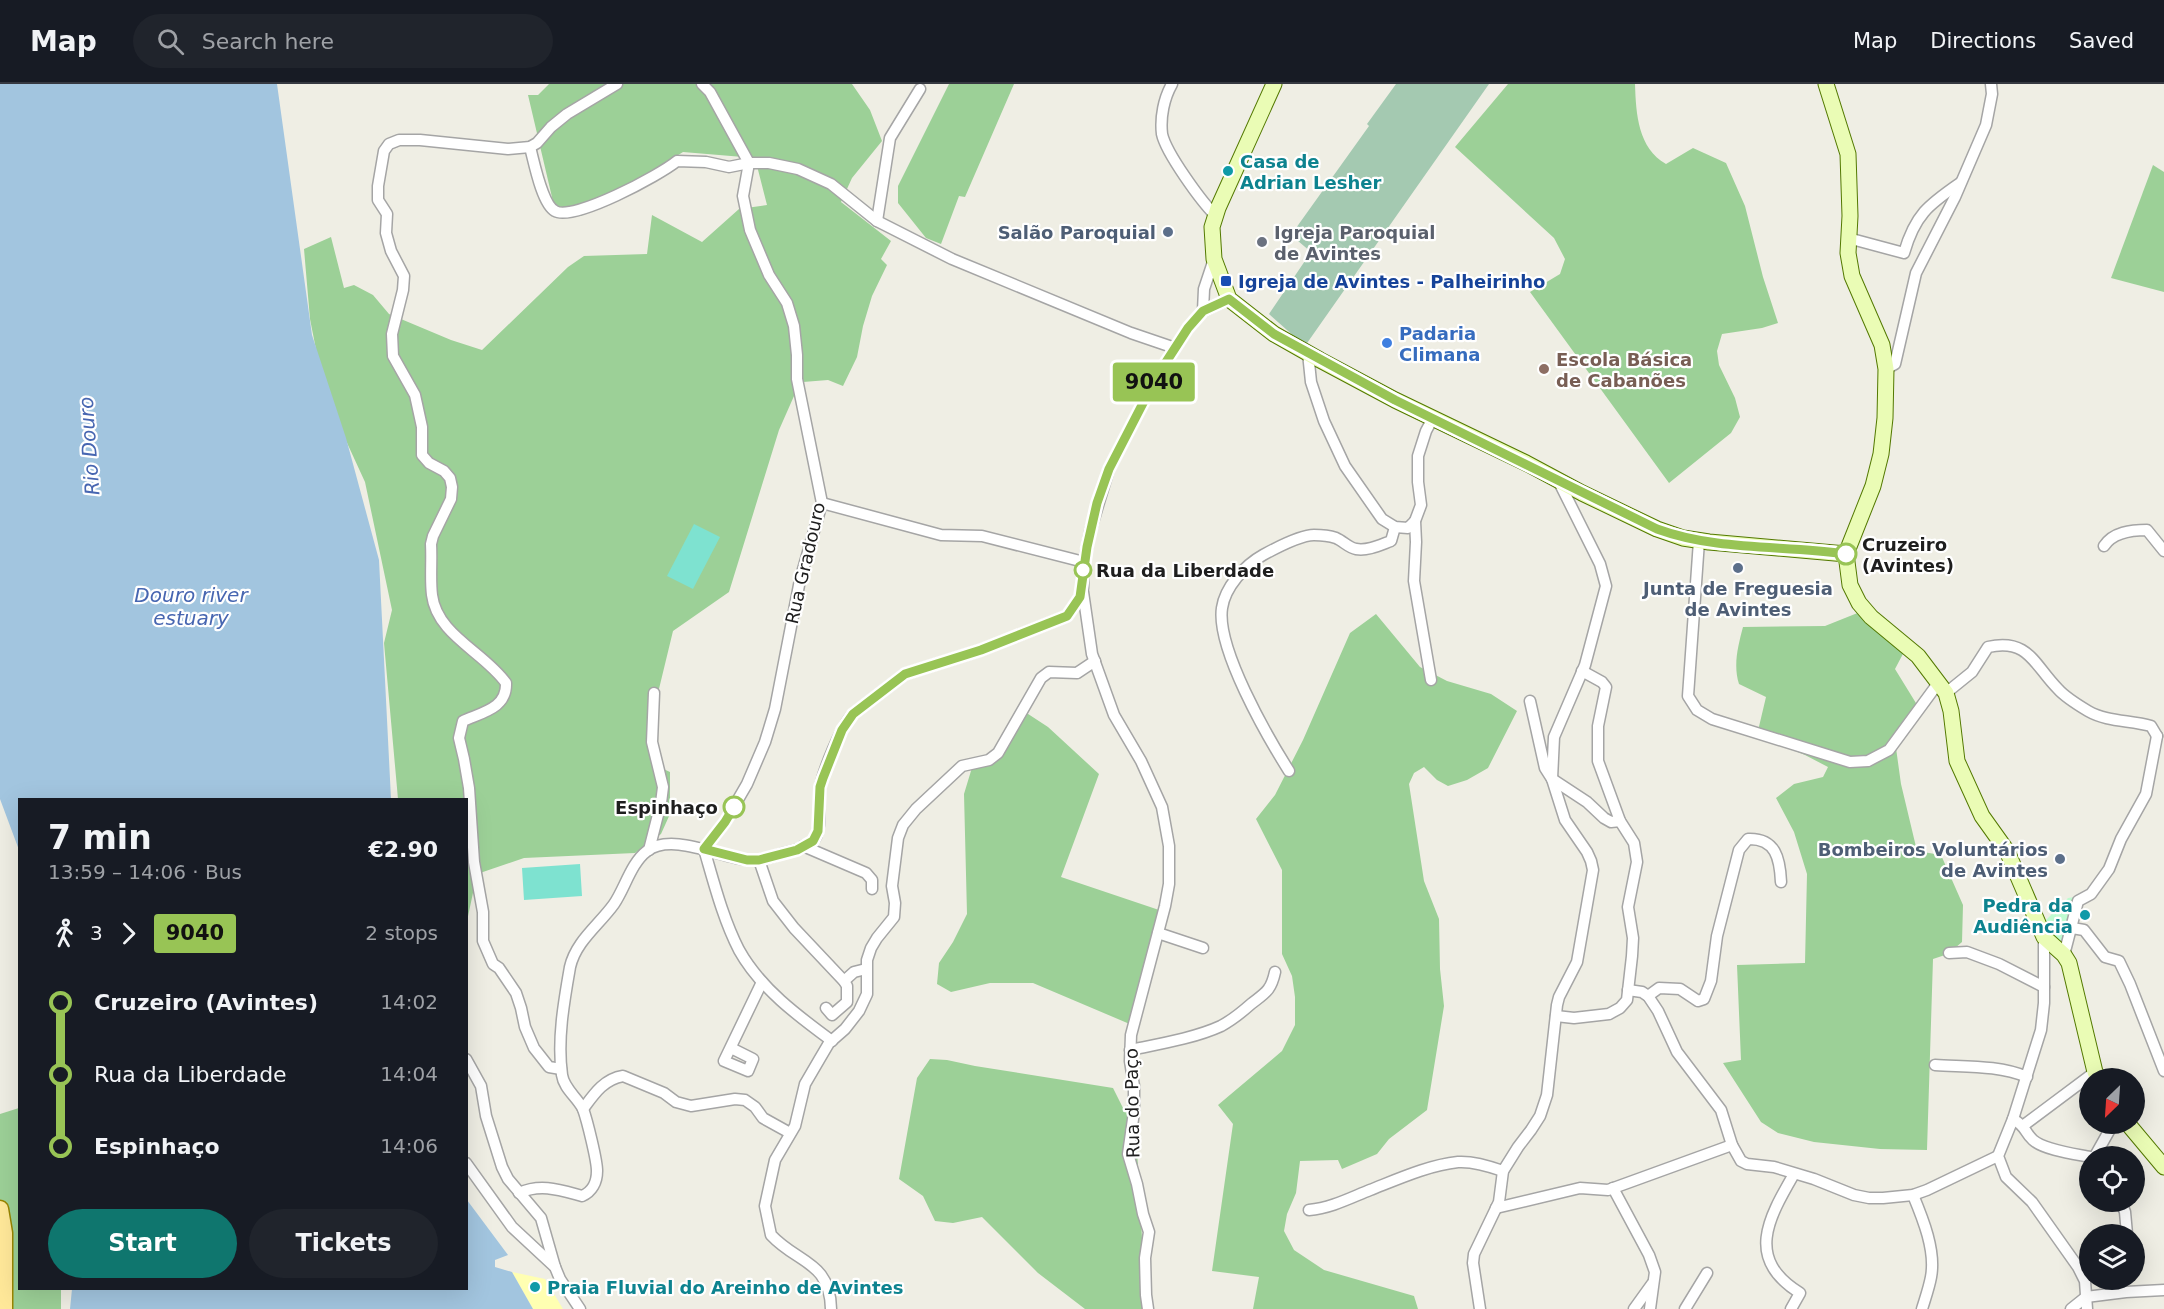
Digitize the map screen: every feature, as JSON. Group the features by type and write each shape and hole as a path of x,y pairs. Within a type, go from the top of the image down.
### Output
{"main road":[{"path":"0,1209 4,1233 4,1309"}],"street":[{"path":"561,1069 549,1067 534,1048 525,1027 516,993 494,964 483,941 483,912 474,862 469,788 459,738 463,721 501,703 506,694 506,682 479,654 452,634 437,611 432,596 431,544 451,499 452,487 450,478 444,471 429,463 422,455 422,427 415,395 393,356 392,334 404,276 391,251 386,233 387,214 378,200 378,186 384,151 389,144 399,140 420,140 508,149 530,147 567,114 617,84"},
{"path":"702,84 710,92 749,163"},
{"path":"1170,84 1164,99 1162,134 1176,163 1215,215"},
{"path":"1274,84 1215,215 1212,227 1214,259 1229,299 1274,334 1395,400 1657,529 1699,541 1827,552 1846,560"},
{"path":"1826,84 1848,154 1850,206 1848,253 1852,276 1882,345 1886,369 1886,418 1881,454 1873,486 1846,560 1850,585 1859,603 1871,617 1914,652 1943,688 1951,711 1957,761 1982,816 2007,851 2044,937 2041,1030 2013,1119 1998,1156 2006,1177 2032,1202 2079,1268"},
{"path":"1886,369 1895,364 1916,273 1961,183 1986,125 1992,94 1991,84"},
{"path":"877,220 890,138 920,89"},
{"path":"530,147 545,199 553,211 558,213 590,207 646,181 677,161 729,166 769,163 798,169 831,184 877,220 952,259 1112,325 1175,348"},
{"name":"Rua Gradouro","path":"704,849 725,822 747,784 765,742 775,710 800,580 822,503 797,379 794,326 788,303 770,275 750,230 743,196 749,163"},
{"path":"1848,238 1904,253 1916,221 1927,207 1961,183"},
{"path":"1214,259 1204,289 1203,311 1229,299"},
{"name":"Rua do Paço","path":"1148,1309 1145,1258 1149,1232 1128,1154 1134,1113 1130,1050 1131,1035 1169,884 1169,846 1162,807 1141,761 1114,715 1095,661 1088,634 1083,588 1084,562 1097,503 1109,469 1157,376 1203,311"},
{"path":"1308,353 1311,382 1324,421 1346,466 1382,519 1395,527 1408,528 1414,521 1420,504 1418,456 1433,418"},
{"path":"1552,778 1554,737 1582,671 1606,586 1600,564 1558,480"},
{"path":"822,503 941,535 982,536 1084,562"},
{"path":"1414,521 1416,542 1414,580 1431,680"},
{"path":"1289,771 1267,735 1230,656 1221,617 1222,605 1228,589 1253,561 1312,534 1335,538 1355,549 1372,548 1391,541 1395,527"},
{"path":"2104,546 2109,538 2134,530 2147,530 2164,550"},
{"path":"1699,541 1688,696 1697,710 1712,719 1850,762 1868,760 1888,750 1943,688 1972,672 1988,647 1998,645 2013,646 2031,655 2059,690 2088,711 2107,719 2133,721 2151,726 2161,736 2146,794 2121,839 2109,869 2091,894 2079,901 2064,955"},
{"path":"519,1193 528,1189 550,1188 582,1196 591,1190 597,1170 583,1108 563,1082 562,1023 571,965 578,946 613,905 639,858 658,846 672,845 704,849 747,860 759,860 797,850 813,841 818,831 820,787 842,730 853,714 905,674 981,650 1067,616 1080,597 1083,588"},
{"path":"831,1309 827,1283 821,1274 771,1235 765,1206 775,1160 795,1126 805,1084 832,1041 859,1011 867,994 866,969 871,948 894,917 895,903 892,886 898,838 903,825 916,809 962,766 989,760 998,753 1041,678 1049,672 1077,673 1095,661"},
{"path":"1556,1016 1574,1018 1610,1014 1620,1008 1627,1000 1633,947 1628,907 1637,862 1634,843 1620,820 1598,761 1598,726 1606,687 1602,682 1582,671"},
{"path":"649,850 663,788 652,742 654,693"},
{"path":"1480,1309 1473,1263 1474,1254 1496,1208 1503,1171 1536,1123 1547,1095 1559,998 1577,962 1593,870 1587,852 1563,814 1552,778 1545,768 1530,700"},
{"path":"1552,778 1587,802 1604,818 1611,822 1620,820"},
{"path":"1648,996 1659,987 1680,989 1698,1001 1704,999 1711,981 1717,936 1740,850 1748,839 1758,839 1769,844 1780,860 1781,882"},
{"path":"803,846 866,873 872,880 872,889"},
{"path":"704,849 730,929 740,950 770,990 832,1041"},
{"path":"759,860 773,902 847,986 847,1002 832,1015 826,1008"},
{"path":"2072,927 2084,930 2105,957 2119,961 2164,1071"},
{"path":"1158,933 1203,948"},
{"path":"2044,937 2064,955 2070,967 2095,1068"},
{"path":"1949,953 1967,952 1999,964 2044,987"},
{"path":"844,981 854,972 866,969"},
{"path":"1130,1050 1173,1041 1220,1026 1245,1011 1265,995 1273,982 1275,972"},
{"path":"731,1048 762,982"},
{"path":"1628,990 1642,992 1648,996 1658,1011 1677,1052 1721,1110 1732,1145 1741,1161 1747,1164 1774,1167 1814,1179 1854,1195 1869,1198 1913,1195 1998,1156"},
{"path":"468,1063 481,1086 486,1116 502,1167 508,1179 541,1218 560,1279 580,1309"},
{"path":"1935,1065 1998,1069 2026,1077"},
{"path":"583,1108 603,1084 624,1076 676,1102 691,1106 735,1099 745,1100 755,1107 763,1118 790,1133"},
{"path":"2024,1125 2079,1087"},
{"path":"2013,1119 2024,1125 2033,1140 2049,1148 2079,1155"},
{"path":"2136,1134 2164,1167"},
{"path":"1496,1208 1580,1188 1608,1190 1732,1145"},
{"path":"1309,1210 1346,1200 1433,1167 1460,1162 1485,1165 1503,1171"},
{"path":"468,1166 512,1227 555,1267"},
{"path":"1791,1309 1800,1293 1787,1285 1772,1268 1766,1255 1765,1238 1783,1193 1794,1174"},
{"path":"1613,1188 1649,1255 1655,1272 1650,1309"},
{"path":"1913,1195 1924,1221 1932,1264 1932,1276 1922,1309"},
{"path":"1685,1309 1707,1273"},
{"path":"1634,1309 1655,1278"},
{"path":"2087,1309 2088,1290"},
{"path":"2071,1309 2086,1297 2164,1290"}],"shaded area":[{"path":"549,84 852,84 870,110 882,141 852,178 841,202 891,241 881,259 887,265 872,296 857,357 843,386 828,380 803,382 794,396 779,430 729,592 673,631 658,693 657,766 670,772 670,814 661,834 635,853 524,858 477,874 468,916 468,798 398,798 384,643 392,610 365,482 325,395 310,319 304,249 331,237 344,288 354,285 373,295 389,314 451,340 482,350 568,267 584,256 647,254 652,215 702,242 739,209 767,205 755,158 683,152 581,216 555,210 528,95 538,95"},
{"path":"949,84 1014,84 965,197 959,196 941,244 926,238 898,203 898,186"},
{"path":"1396,84 1489,84 1305,346 1269,314 1311,252 1291,235 1369,126 1367,124"},
{"path":"1508,84 1635,84 1640,129 1649,149 1666,164 1693,148 1726,163 1745,206 1763,277 1778,323 1762,328 1722,334 1717,351 1719,365 1735,398 1740,417 1731,433 1669,483 1530,292 1560,274 1565,259 1554,238 1455,147"},
{"path":"2153,165 2164,172 2164,292 2111,278"},
{"path":"694,524 720,537 693,589 667,576"},
{"path":"1860,612 1905,650 1895,669 1919,708 1896,748 1901,784 1917,851 1941,855 1963,905 1962,942 1948,954 1933,959 1927,1150 1880,1149 1814,1142 1778,1133 1761,1122 1723,1063 1741,1060 1737,965 1805,963 1807,874 1794,832 1776,798 1794,784 1823,777 1828,767 1757,735 1766,697 1739,684 1736,663 1743,627 1825,626"},
{"path":"1376,614 1420,667 1447,681 1491,694 1517,711 1488,768 1467,780 1448,786 1437,780 1424,767 1414,773 1409,784 1424,881 1439,919 1440,969 1444,1006 1427,1110 1389,1139 1377,1154 1342,1169 1338,1160 1300,1161 1296,1193 1287,1214 1284,1231 1294,1250 1324,1270 1414,1296 1418,1309 1253,1309 1259,1277 1212,1271 1233,1124 1218,1105 1282,1051 1295,1025 1292,976 1282,954 1282,870 1256,819 1275,795 1303,740 1350,633"},
{"path":"1022,710 1048,727 1099,774 1061,877 1162,911 1132,1025 1033,983 990,983 951,992 937,984 939,963 967,914 964,794 974,761 995,761"},
{"path":"580,864 582,896 524,900 522,868"},
{"path":"2082,896 2062,944 2044,927 2045,921 2068,898"},
{"path":"930,1059 1113,1088 1124,1110 1135,1114 1146,1309 1085,1309 1038,1273 982,1217 953,1223 935,1221 923,1196 899,1179 917,1078"},
{"path":"18,1108 18,1290 61,1290 61,1309 0,1309 0,1114"}],"sand":[{"name":"Praia Fluvial do Areinho de Avintes","path":"512,1272 545,1279 563,1309 533,1309"}],"water":[{"name":"Douro river estuary","path":"0,84 277,84 312,335 346,438 379,560 391,798 18,798 18,847 0,799"},
{"path":"468,1201 508,1255 495,1260 495,1267 512,1272 533,1309 70,1309 72,1290 468,1290"}],"bus line":[{"name":"9040","path":"734,807 704,849 716,854 759,860 797,850 813,841 818,831 820,787 842,730 853,714 905,674 981,650 1067,616 1080,597 1083,588 1087,547 1097,503 1109,469 1157,376 1188,328 1203,311 1229,299 1274,334 1320,360 1395,400 1657,529 1683,538 1709,542 1846,554"}],"place":[{"name":"Casa de Adrian Lesher","path":"1228,171"},
{"name":"Salão Paroquial","path":"1168,232"},
{"name":"Igreja Paroquial de Avintes","path":"1262,242"},
{"name":"Igreja de Avintes - Palheirinho","path":"1226,281"},
{"name":"Padaria Climana","path":"1387,343"},
{"name":"Escola Básica de Cabanões","path":"1544,369"},
{"name":"Cruzeiro (Avintes)","path":"1846,554"},
{"name":"Junta de Freguesia de Avintes","path":"1738,568"},
{"name":"Rua da Liberdade","path":"1083,570"},
{"name":"Espinhaço","path":"734,807"},
{"name":"Bombeiros Voluntários de Avintes","path":"2060,859"},
{"name":"Pedra da Audiência","path":"2085,915"},
{"name":"Praia Fluvial do Areinho de Avintes","path":"535,1287"}],"water label":[{"name":"Rio Douro","path":"89,446"}]}
